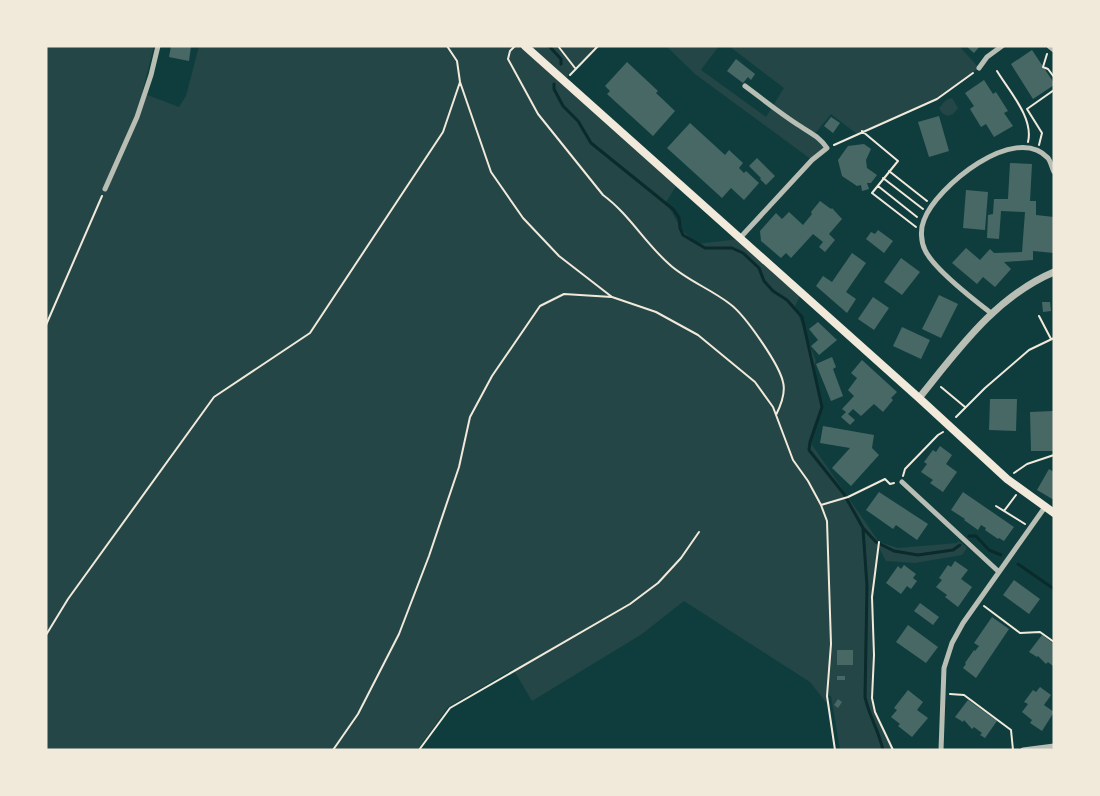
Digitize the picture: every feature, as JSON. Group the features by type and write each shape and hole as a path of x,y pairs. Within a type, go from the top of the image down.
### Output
{"main road":[{"path":"524,46 919,398 1007,480 1054,513"}],"street":[{"path":"105,188 137,117 151,75 158,46"},
{"path":"978,68 988,56 1002,46"},
{"path":"1048,46 1054,50"},
{"path":"739,239 812,160 827,148 814,135 746,86"},
{"path":"991,314 932,262 924,249 923,225 928,212 968,170 985,159 1011,148 1027,147 1038,150 1049,160 1054,172"},
{"path":"919,398 991,314 1026,286 1054,272"},
{"path":"902,482 999,572"},
{"path":"941,750 944,668 952,642 963,623 1045,507"},
{"path":"1023,750 1054,746"}],"path":[{"path":"447,46 457,61 460,82 491,172 523,218 559,256 612,297"},
{"path":"515,46 510,51 508,58 538,114 603,195 615,204 671,267 732,305 764,347 777,367 784,383 782,402 776,415"},
{"path":"558,46 575,68"},
{"path":"563,82 598,46"},
{"path":"1048,46 1043,67 1048,68 1054,77"},
{"path":"827,148 937,99 978,68"},
{"path":"997,72 1025,117 1030,134 1027,147"},
{"path":"46,635 68,599 214,397 310,333 443,132 460,82"},
{"path":"1038,150 1042,133 1027,109 1054,90"},
{"path":"862,131 898,161 872,193 915,227 923,225"},
{"path":"889,171 933,206"},
{"path":"884,178 928,212"},
{"path":"878,186 923,225"},
{"path":"46,325 105,188"},
{"path":"333,750 358,714 399,634 429,556 459,467 470,417 492,376 540,306 564,294 612,297 656,312 698,335 755,382 773,408 793,460 808,481 827,521 831,644 827,689 835,750"},
{"path":"956,417 1029,350 1053,338 1039,316"},
{"path":"941,386 965,407"},
{"path":"821,505 848,497 885,479 890,484 902,482 905,469 944,431"},
{"path":"1014,474 1027,464 1054,455"},
{"path":"1004,511 1016,495"},
{"path":"996,506 1031,528"},
{"path":"419,750 450,708 630,604 658,583 681,558 699,532"},
{"path":"879,542 872,598 874,655 872,698 875,712 893,750"},
{"path":"978,602 1020,633 1040,632 1054,642"},
{"path":"942,693 964,695 1011,730 1013,750"}],"shaded area":[{"path":"46,46 154,46 142,93 179,107 186,96 199,46 598,46 563,82 678,183 666,202 682,230 697,244 739,239 801,294 795,306 816,361 813,370 822,407 810,442 879,542 898,548 957,543 959,541 967,548 962,555 915,563 886,561 878,546 872,597 874,655 872,698 875,712 893,750 840,750 831,696 828,696 828,705 810,682 684,601 642,634 532,701 513,669 448,707 417,750 46,750"},
{"path":"666,46 719,46 701,70 766,117 784,88 729,46 959,46 979,68 937,99 857,134 831,114 814,135 827,148 812,160 695,74"},
{"path":"952,98 958,108 953,114 948,116 942,113 939,108 946,100"}],"building":[{"path":"171,46 191,46 189,61 169,57"},
{"path":"966,46 980,46 974,53"},
{"path":"1032,50 1054,83 1054,85 1033,99 1011,64"},
{"path":"736,59 755,74 751,80 748,77 743,83 727,71"},
{"path":"627,62 658,91 656,93 675,111 653,136 607,94 610,91 605,86"},
{"path":"984,80 993,94 996,92 1008,111 1004,113 1013,126 994,137 986,124 981,127 970,109 974,106 965,93"},
{"path":"939,116 949,151 929,157 918,122"},
{"path":"831,117 840,123 833,133 824,126"},
{"path":"690,123 725,155 729,150 743,163 739,168 744,173 746,171 759,183 744,200 731,188 722,198 667,148"},
{"path":"864,144 871,149 866,160 867,168 877,175 871,183 867,183 869,189 862,191 861,185 857,186 842,176 838,160 848,146"},
{"path":"757,158 775,176 766,185 749,166"},
{"path":"1010,163 1032,164 1030,201 1036,201 1036,215 1054,217 1054,253 1033,251 1033,260 1004,262 1011,269 995,287 983,277 977,284 952,263 966,248 980,260 990,249 994,253 1022,252 1025,212 1001,211 999,239 987,238 988,215 993,214 994,199 1008,199"},
{"path":"966,190 988,192 985,230 963,228"},
{"path":"820,201 832,208 842,219 829,234 835,240 825,252 819,247 823,242 813,234 791,258 786,253 781,258 761,241 760,231 776,213 782,219 789,212 803,225"},
{"path":"878,230 893,241 884,253 866,239 871,232 875,234"},
{"path":"852,253 866,263 846,292 856,299 847,313 816,286 823,276 832,282"},
{"path":"901,258 920,272 902,295 884,282"},
{"path":"939,295 958,304 941,338 922,329"},
{"path":"873,297 889,308 874,330 858,319"},
{"path":"1042,302 1050,302 1051,311 1043,312"},
{"path":"818,322 837,340 819,355 811,346 818,340 809,329"},
{"path":"902,327 930,340 921,359 893,346"},
{"path":"832,357 836,367 833,369 843,396 831,401 816,364"},
{"path":"862,360 897,392 883,412 874,404 861,416 853,409 848,414 855,420 850,425 841,417 846,412 842,409 854,396 848,390 857,378 851,373"},
{"path":"990,399 1017,399 1016,431 989,430"},
{"path":"1053,411 1054,451 1031,451 1030,412"},
{"path":"823,426 874,435 872,448 879,455 851,486 832,468 850,448 820,443"},
{"path":"940,446 952,455 946,464 957,472 943,492 930,483 933,480 921,472 927,464 924,462 933,450 936,452"},
{"path":"1049,469 1054,472 1054,500 1037,490"},
{"path":"879,492 928,524 917,540 896,525 893,529 866,510"},
{"path":"963,492 1014,527 1004,541 985,530 986,528 981,525 978,530 951,510"},
{"path":"955,561 968,570 961,579 972,587 958,607 936,587 942,580 939,578 948,565 951,567"},
{"path":"904,565 916,574 913,578 917,581 911,589 907,586 901,594 886,583 898,566 901,569"},
{"path":"1014,580 1040,599 1029,614 1003,595"},
{"path":"920,603 939,617 933,625 914,611"},
{"path":"992,617 1009,629 976,678 963,668 974,650 979,646 974,643"},
{"path":"908,625 938,647 926,663 896,642"},
{"path":"1042,635 1054,644 1054,667 1048,662 1046,664 1038,656 1029,652"},
{"path":"837,650 853,650 853,665 837,665"},
{"path":"837,676 845,676 845,680 837,680"},
{"path":"1040,687 1051,695 1044,705 1054,712 1042,731 1030,723 1032,720 1022,712 1028,704 1024,702 1033,690 1036,692"},
{"path":"908,690 923,702 917,710 928,718 912,737 898,726 900,724 891,717 897,710 894,708"},
{"path":"838,699 842,702 838,708 834,705"},
{"path":"968,700 997,721 985,738 980,735 982,733 974,727 972,729 964,720 963,722 955,717"}],"waterway":[{"path":"549,46 561,59 561,64"},
{"path":"554,84 554,89 563,106 578,121 591,143 674,210 679,218 683,235 705,248 732,248 743,253 759,268 764,281 773,291 787,300 802,317 822,407 809,450 844,494 863,528 876,542 894,551 918,555 953,550 960,545"},
{"path":"863,529 867,586 865,697 883,750"},
{"path":"969,536 976,536 989,550 1001,555"},
{"path":"1018,564 1054,589"}]}
